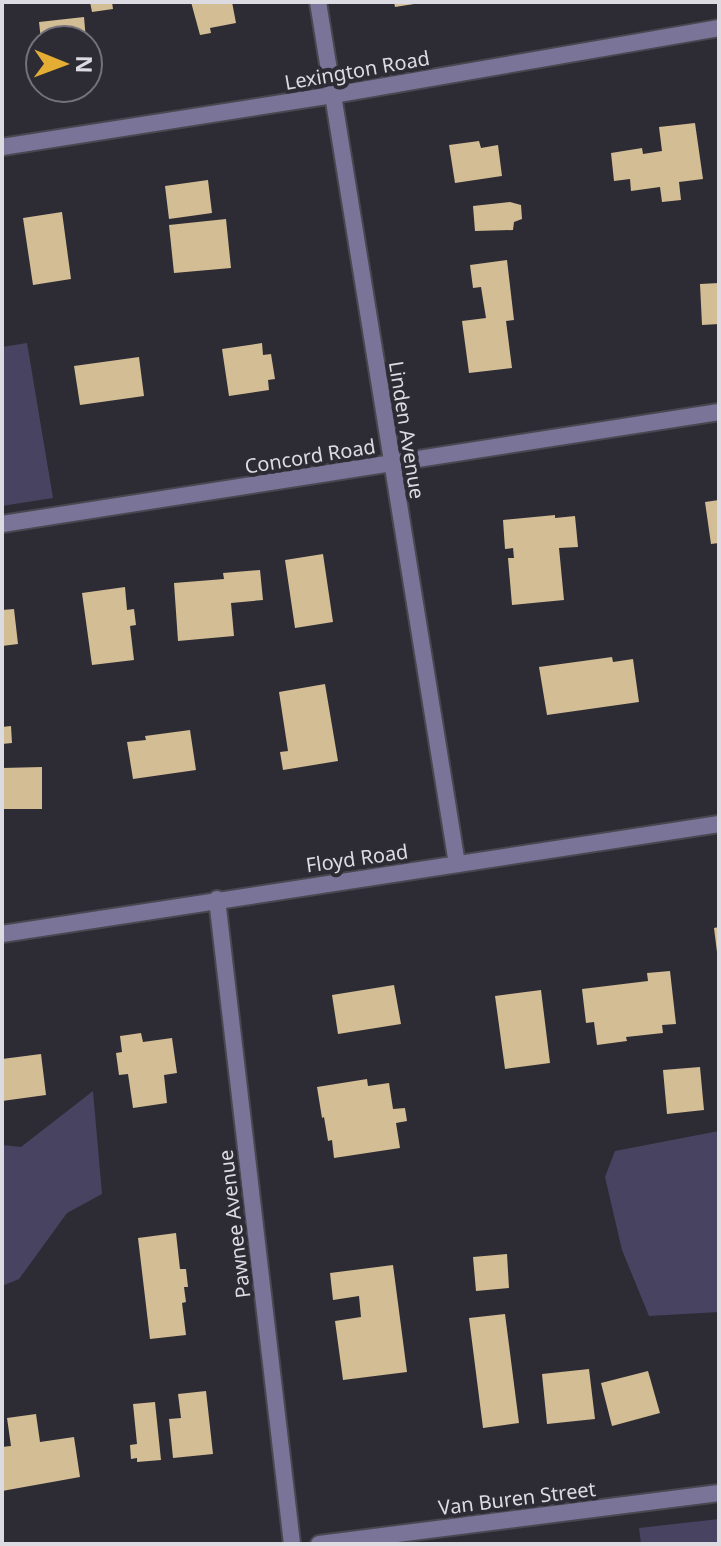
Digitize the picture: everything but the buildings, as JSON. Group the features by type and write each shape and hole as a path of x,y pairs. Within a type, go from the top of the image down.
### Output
{"street":[{"name":"Linden Avenue","path":"318,2 457,864"},
{"name":"Lexington Road","path":"2,147 333,95 719,28"},
{"name":"Concord Road","path":"2,524 719,412"},
{"name":"Floyd Road","path":"2,934 719,824"},
{"name":"Pawnee Avenue","path":"217,899 292,1544"},
{"name":"Van Buren Street","path":"319,1544 719,1493"}],"shaded area":[{"path":"27,343 53,498 2,506 2,347"},
{"path":"93,1091 102,1194 67,1213 19,1279 2,1286 2,1145 21,1147"},
{"path":"719,1131 719,1312 649,1316 622,1250 605,1177 615,1151"},
{"path":"719,1519 719,1544 641,1544 639,1528"}]}
